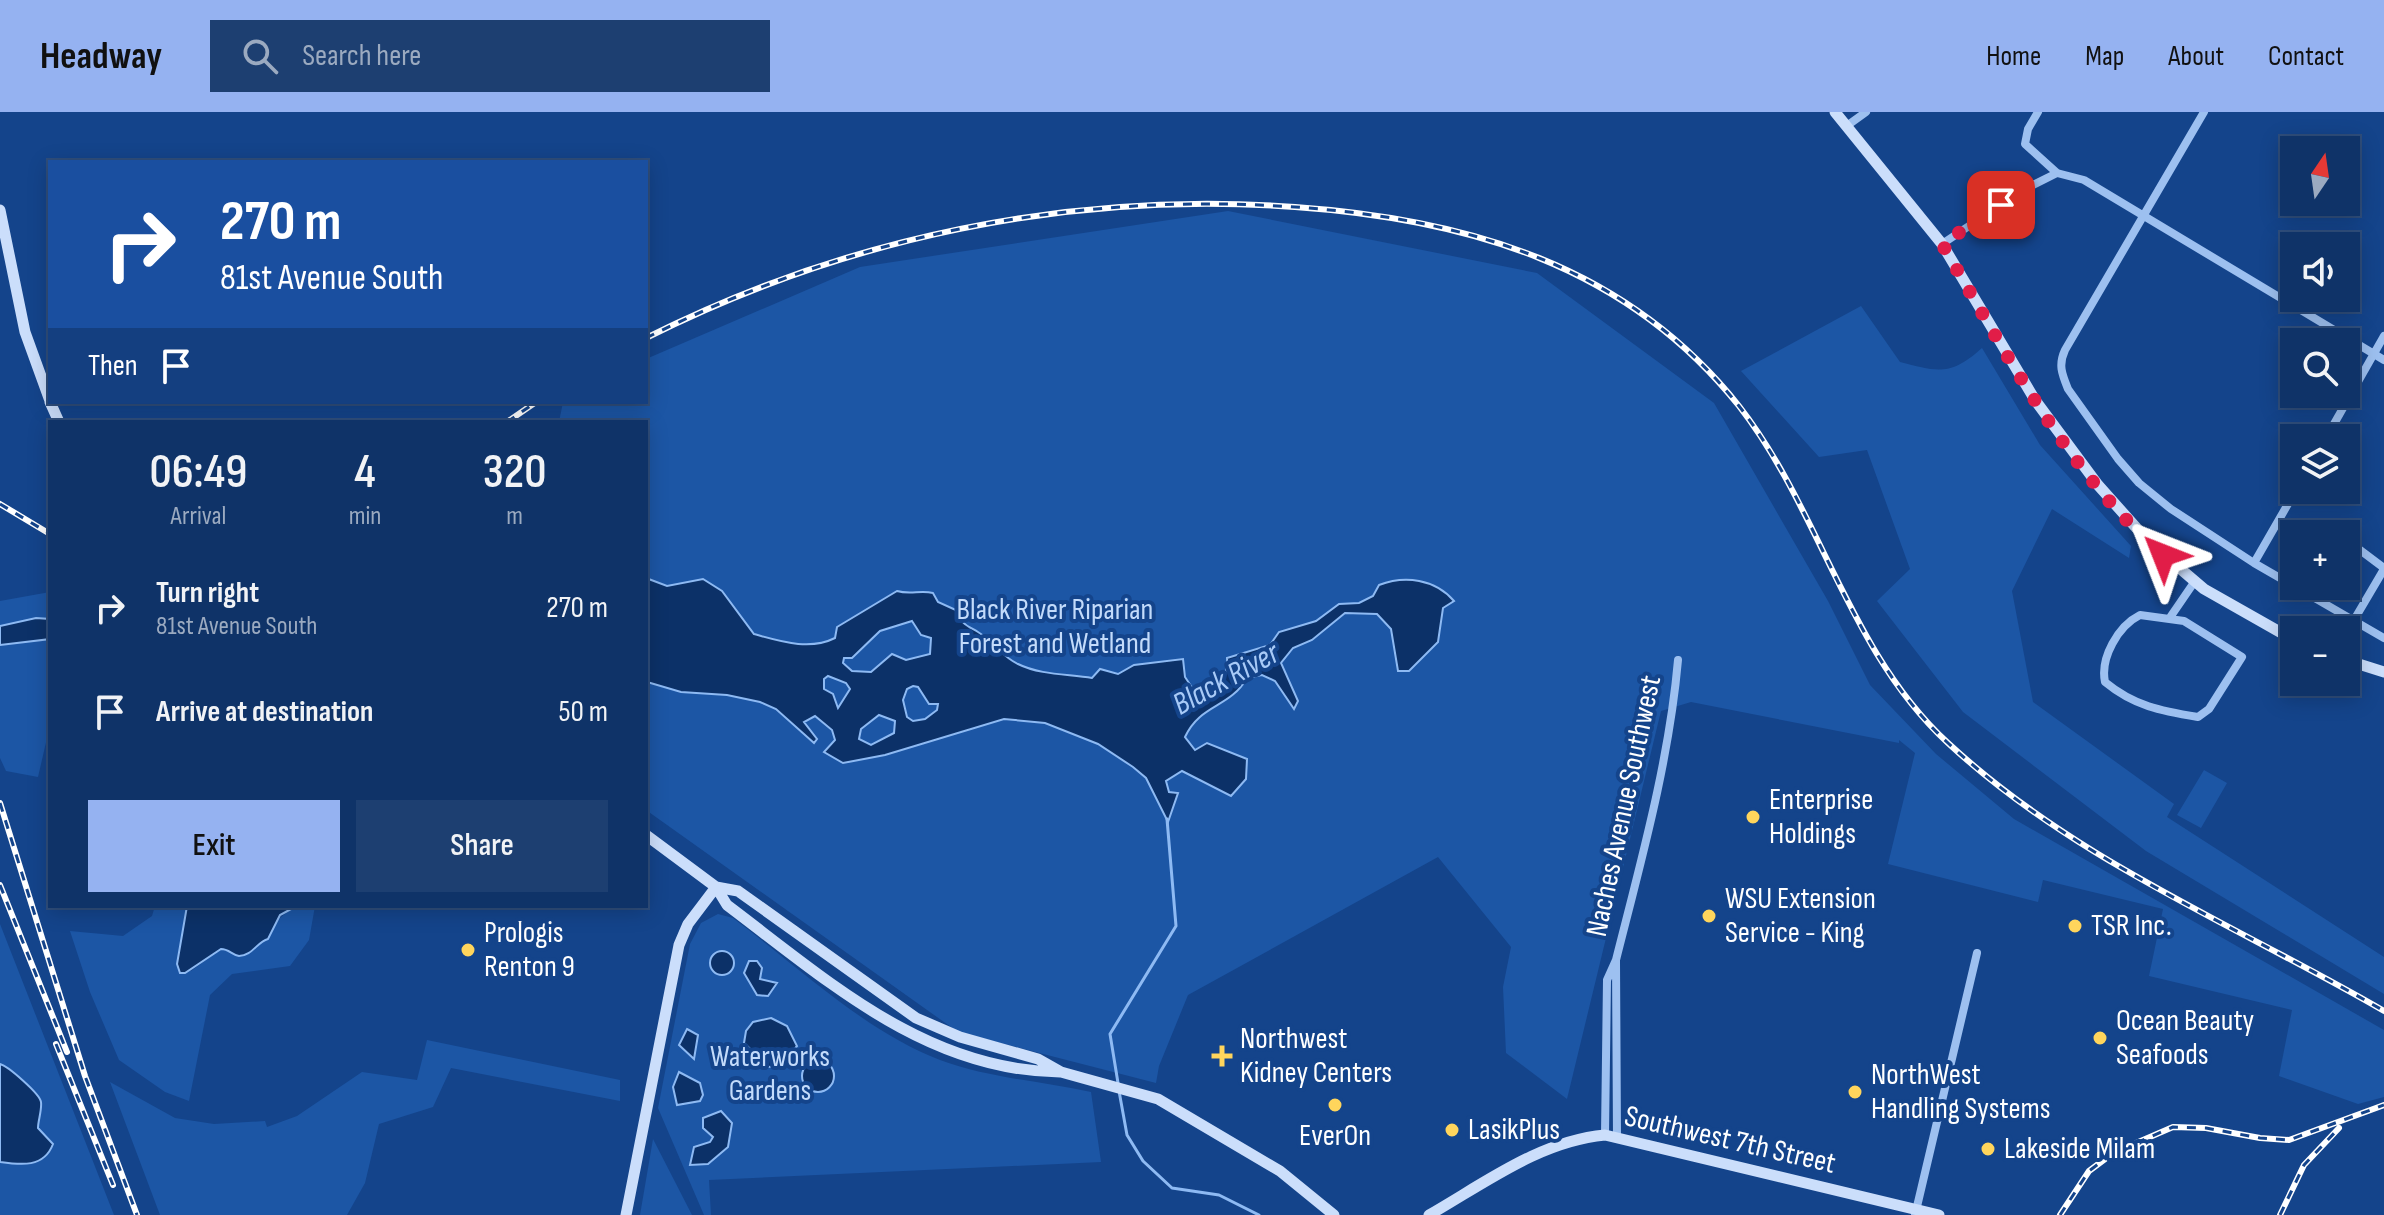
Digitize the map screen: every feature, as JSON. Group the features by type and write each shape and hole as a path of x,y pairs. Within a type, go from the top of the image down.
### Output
{"street":[{"path":"1835,112 1942,244 2035,400 2098,485 2149,542 2195,581 2250,618 2280,633"},
{"path":"1848,125 1866,112"},
{"path":"2038,112 2028,129 2025,144 2057,173 2084,180 2384,360"},
{"path":"2204,112 2060,361 2068,389 2139,483 2254,563 2347,616"},
{"path":"1942,244 2023,190 2057,173"},
{"path":"0,210 25,332 48,396"},
{"path":"2334,424 2384,336"},
{"path":"2254,563 2288,504"},
{"path":"2356,616 2384,568 2360,550"},
{"path":"2171,616 2195,581"},
{"path":"2140,615 2171,616 2242,657 2209,709 2198,717 2152,710 2128,701 2105,682 2105,657 2132,619 2140,615"},
{"path":"2360,624 2384,638"},
{"name":"Naches Avenue Southwest","path":"1611,1137 1616,960 1654,809 1674,710 1678,660"},
{"path":"2360,664 2384,672"},
{"path":"648,836 716,887 727,905 874,1014 930,1044 1033,1072 1061,1072 1158,1099 1280,1171 1334,1215"},
{"path":"716,887 738,891 916,1018 960,1037 1038,1059 1061,1072"},
{"path":"626,1215 679,945 688,924 716,887"},
{"path":"1916,1212 1977,953"},
{"name":"Southwest 7th Street","path":"1429,1215 1538,1153 1581,1137 1611,1137 1916,1212 1939,1215"}],"green space":[{"name":"Black River Riparian Forest and Wetland","path":"1228,211 1537,273 1714,403 1828,601 1870,685 1936,754 2014,819 2384,1030 2384,1097 2358,1104 2279,1076 2292,1010 2149,976 2163,909 2043,880 2038,902 1888,864 1915,753 1899,740 1899,743 1691,702 1661,711 1567,1099 1506,1053 1503,987 1511,947 1438,857 1188,995 1159,1066 1156,1083 958,1032 648,811 648,420 559,420 563,404 648,404 648,358 860,267"},
{"path":"1861,306 1900,362 1944,369 1961,363 1982,348 2040,445 2131,546 2129,558 2052,509 2012,591 2033,702 2174,804 2167,817 2384,957 2384,994 2146,851 1963,712 1877,601 1910,569 1867,450 1819,457 1741,371"},
{"path":"48,592 48,734 38,777 6,771 0,758 0,601"},
{"path":"2204,770 2227,783 2201,828 2177,815"},
{"path":"154,908 187,908 177,964 191,971 221,949 234,954 250,953 259,942 268,939 276,923 286,913 299,908 315,908 309,940 290,966 232,974 210,995 189,1101 165,1092 119,1060 90,992 70,931 123,936 152,916"},
{"name":"Waterworks Gardens","path":"718,914 733,918 859,1015 912,1048 977,1071 1091,1092 1101,1162 709,1180 711,1215 704,1215 658,1108 690,944 701,923"},
{"path":"0,924 114,1215 0,1215"},
{"path":"427,1040 620,1080 620,1101 451,1068 433,1107 379,1124 365,1183 347,1215 160,1215 110,1082 175,1118 214,1124 265,1121 267,1127 297,1116 362,1072 417,1080"},
{"name":"Waterworks Gardens","path":"653,1139 692,1215 640,1215"}],"water":[{"name":"Black River","path":"648,579 667,586 703,579 722,591 754,634 805,644 835,638 837,627 897,591 933,593 938,602 958,611 965,624 1012,661 1027,668 1092,678 1100,669 1118,674 1134,665 1183,659 1185,677 1193,689 1219,682 1227,666 1227,658 1270,645 1279,632 1316,621 1339,604 1359,603 1373,596 1379,585 1399,580 1419,581 1438,588 1454,601 1443,608 1438,642 1409,671 1398,671 1391,629 1377,614 1345,613 1312,640 1293,648 1281,663 1298,701 1294,709 1275,681 1262,675 1247,678 1232,695 1199,718 1185,737 1195,750 1207,743 1247,759 1246,779 1231,796 1182,771 1166,781 1169,792 1178,793 1168,822 1146,778 1133,767 1098,744 1045,723 1004,719 885,755 843,763 824,752 835,740 832,730 815,716 804,722 817,739 814,743 776,709 760,702 727,695 681,692 648,682","holes":["912,621 921,635 931,638 930,654 906,660 892,654 871,672 852,671 843,663 844,658 852,658 880,631","828,676 846,683 850,689 838,708 833,694 824,689 824,679","918,687 929,704 938,704 937,710 925,719 913,721 907,717 903,700 907,689","879,715 895,721 894,733 871,745 859,739 861,729"]},
{"path":"36,618 48,619 48,639 0,645 0,626"},
{"path":"187,908 293,908 280,915 268,939 247,954 239,956 221,949 185,973 180,973 177,964"},
{"path":"722,951 730,955 734,963 730,971 722,975 714,971 710,963 714,955"},
{"path":"749,961 757,961 762,968 760,979 777,983 768,996 757,995 744,973"},
{"path":"771,1018 787,1026 797,1046 781,1065 769,1067 744,1043 746,1031 753,1022"},
{"path":"687,1029 698,1035 694,1059 679,1045"},
{"path":"818,1060 829,1065 834,1076 829,1087 818,1092 807,1087 802,1076 807,1065"},
{"path":"0,1064 23,1081 41,1102 38,1128 53,1144 38,1161 24,1164 0,1162"},
{"path":"679,1072 700,1083 703,1095 700,1101 677,1105 673,1087"},
{"path":"721,1111 732,1123 728,1147 708,1164 690,1165 694,1147 710,1142 713,1137 703,1128 703,1118"}],"waterway":[{"path":"1118,1083 1110,1034 1176,926 1167,819"},
{"path":"1119,1091 1127,1135 1143,1161 1172,1188 1219,1195 1259,1215"}],"railway":[{"path":"648,337 722,303 880,248 962,229 1044,215 1127,207 1211,204 1359,213 1421,223 1482,238 1540,258 1595,284 1647,317 1695,357 1739,406 1792,490 1860,624 1885,666 1914,706 1948,743 1997,785 2103,857 2384,1011"},
{"path":"510,420 533,404"},
{"path":"0,504 48,533"},
{"path":"0,803 85,1076 137,1215"},
{"path":"0,885 67,1052"},
{"path":"56,1044 113,1185"},
{"path":"2060,1215 2089,1171 2113,1153 2173,1127 2206,1128 2289,1140 2384,1105"},
{"path":"2280,1215 2304,1165 2339,1128"}],"place":[{"name":"Enterprise Holdings","path":"1753,817"},
{"name":"WSU Extension Service - King","path":"1709,916"},
{"name":"TSR Inc.","path":"2075,926"},
{"name":"Prologis Renton 9","path":"468,950"},
{"name":"Ocean Beauty Seafoods","path":"2100,1038"},
{"name":"Northwest Kidney Centers","path":"1222,1056"},
{"name":"NorthWest Handling Systems","path":"1855,1092"},
{"name":"EverOn","path":"1335,1105"},
{"name":"LasikPlus","path":"1452,1130"},
{"name":"Lakeside Milam","path":"1988,1149"}],"route":[{"path":"2001,205 1942,244 2035,400 2098,485 2163,555"}]}
